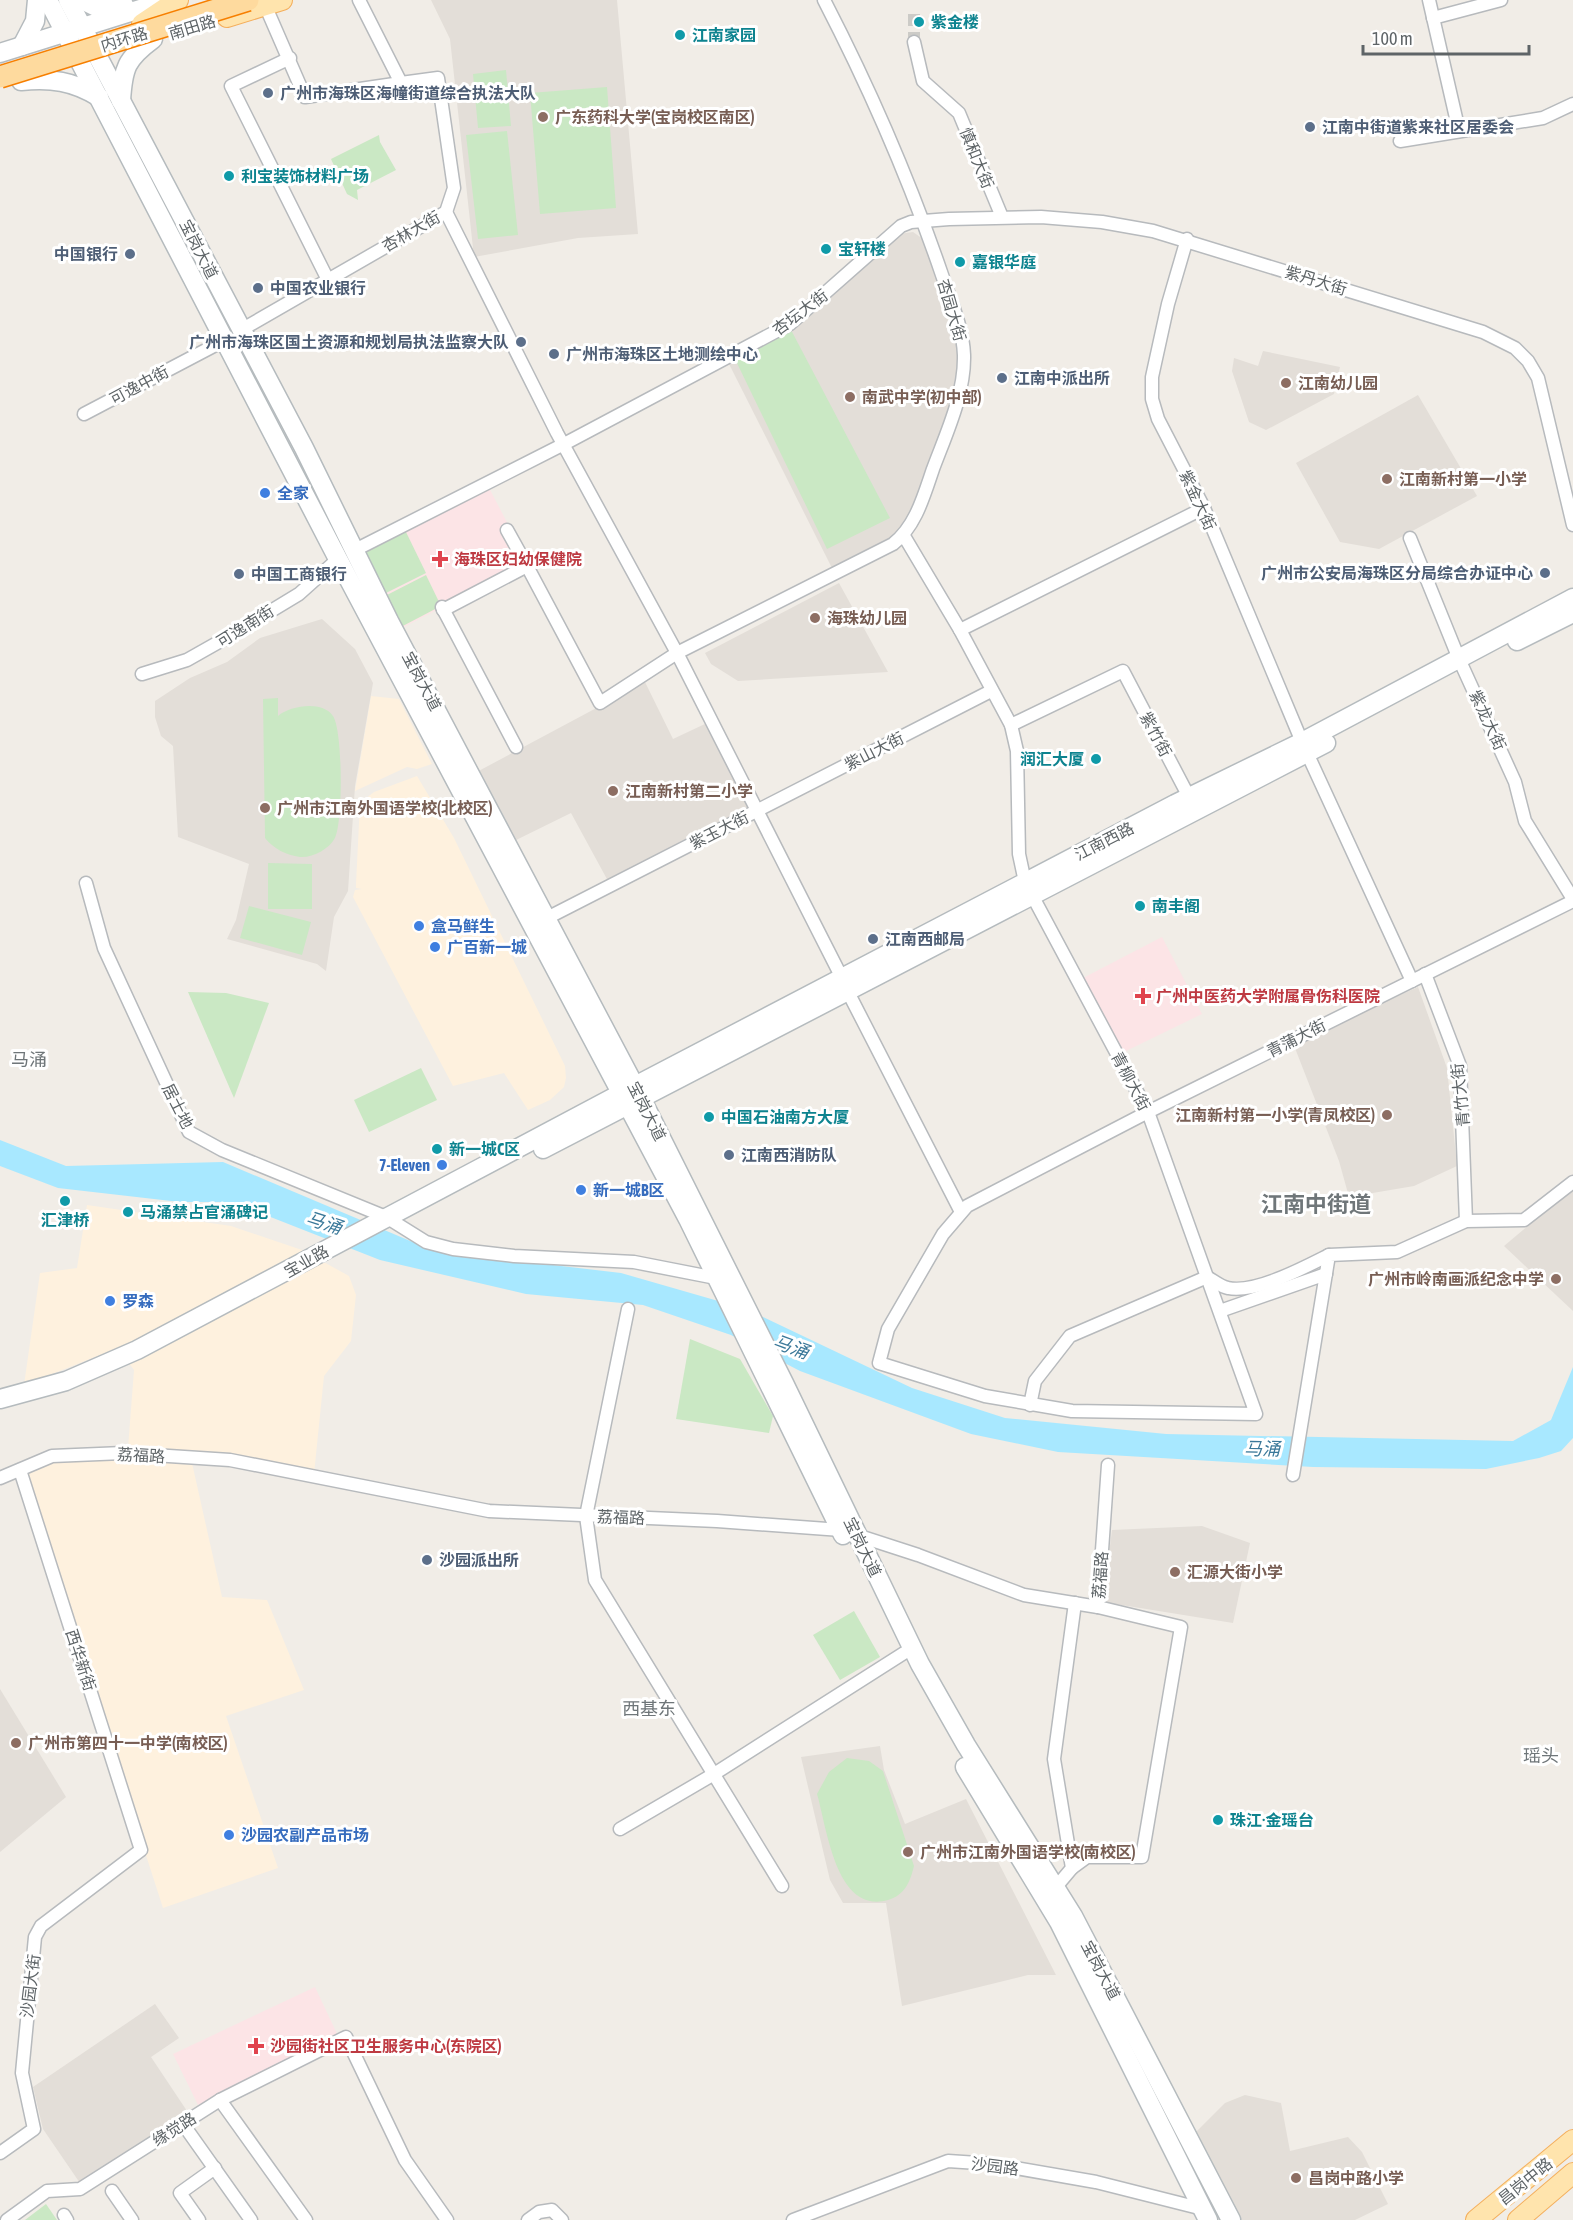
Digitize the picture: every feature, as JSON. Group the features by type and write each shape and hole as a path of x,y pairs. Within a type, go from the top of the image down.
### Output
{"highway":[{"name":"内环路","path":"0,67 218,0"},
{"name":"内环路","path":"0,77 265,2"}],"main road":[{"path":"22,46 35,21 37,0"},
{"name":"宝岗大道","path":"48,0 121,103 338,559 632,1096"},
{"name":"宝岗大道","path":"68,0 80,44 100,98 355,550 389,621 547,918 632,1096 693,1216 784,1383 903,1653 963,1764 1059,1922 1206,2214"},
{"path":"82,0 98,8 141,1"},
{"path":"0,53 22,46 80,44 170,0"},
{"path":"121,103 123,78 129,60 148,31 178,0"},
{"name":"南田路","path":"148,31 218,0"},
{"name":"南田路","path":"0,67 80,44 148,31 265,2"},
{"name":"南田路","path":"0,87 21,81 80,44"},
{"path":"21,81 60,80 77,84 100,98"},
{"path":"338,559 355,550"},
{"path":"632,1096 1304,748 1461,664 1573,598"},
{"path":"1461,664 1573,613"},
{"name":"江南西路","path":"1028,889 1189,797 1304,748"},
{"name":"宝业路","path":"0,1399 46,1388 110,1364 392,1223 632,1096"},
{"name":"宝岗大道","path":"693,1216 716,1278 849,1534 944,1708 1056,1887 1231,2220"},
{"name":"宝业路","path":"0,1410 59,1395 111,1376 333,1253"},
{"name":"昌岗中路","path":"1476,2220 1573,2140"},
{"name":"昌岗中路","path":"1518,2220 1573,2173"}],"street":[{"path":"265,2 305,97 401,83 358,0"},
{"path":"824,0 854,58 923,221"},
{"path":"1430,0 1459,131"},
{"path":"1433,18 1501,0"},
{"name":"慎和大街","path":"914,42 923,81 959,113 1002,217"},
{"path":"290,58 231,86 327,278"},
{"name":"杏林大街","path":"233,335 327,278 446,212 454,188 438,78 401,83"},
{"path":"1400,141 1543,118 1573,104"},
{"path":"446,212 562,444 677,653 757,811"},
{"name":"紫丹大街","path":"923,221 1002,217 1102,222 1187,239 1482,332 1515,348 1528,361 1538,378 1573,525"},
{"name":"杏坛大街","path":"355,550 790,324 822,298 884,238 901,226 923,221"},
{"name":"杏园大街","path":"903,536 922,501 942,444 963,371 962,338 923,221"},
{"name":"紫金大街","path":"1187,239 1152,377 1152,399 1158,419 1204,508 1304,748"},
{"name":"可逸中街","path":"84,414 233,335"},
{"path":"960,630 1204,508"},
{"path":"507,530 600,703 677,653 874,555 903,536 960,630 1011,725 1017,751 1019,854 1028,889"},
{"name":"紫龙大街","path":"1410,538 1461,664 1515,782 1525,821 1573,900"},
{"name":"可逸南街","path":"142,674 187,660 233,634 299,594 338,559"},
{"path":"516,747 443,608 527,566"},
{"name":"紫竹街","path":"1011,725 1123,670 1189,797"},
{"name":"紫山大街","path":"757,811 992,691"},
{"path":"1304,748 1412,981"},
{"name":"紫玉大街","path":"547,918 757,811 961,1212"},
{"name":"居士地","path":"86,883 104,948 189,1132 232,1154 392,1223 426,1242 453,1249 514,1256 634,1262 716,1278"},
{"name":"青柳大街","path":"1028,889 1148,1112 1256,1414 1072,1411 1030,1406"},
{"name":"青蒲大街","path":"1030,1406 986,1396 879,1363 888,1329 943,1234 967,1206 1148,1112 1573,900"},
{"name":"青竹大街","path":"1425,974 1460,1066 1466,1221"},
{"path":"1030,1406 1035,1381 1070,1336 1207,1276 1227,1288 1246,1288 1296,1272 1329,1254 1397,1252 1466,1221 1524,1220 1573,1182"},
{"path":"1293,1475 1329,1254"},
{"path":"1220,1311 1326,1274"},
{"path":"628,1309 586,1516 595,1580 782,1886"},
{"name":"荔福路","path":"0,1478 52,1456 112,1453 230,1460 489,1511 717,1521 849,1534 918,1555 1024,1595 1098,1607 1108,1465"},
{"name":"西华新街","path":"20,1470 141,1850"},
{"path":"1072,1868 1054,1759 1075,1603"},
{"path":"1056,1887 1072,1868 1087,1857 1143,1857 1181,1627 1098,1607"},
{"path":"620,1829 714,1774 903,1653"},
{"name":"沙园大街","path":"0,2153 34,2129 22,2073 35,1937 41,1926 141,1850"},
{"name":"缘觉路","path":"7,2220 46,2191 80,2189 220,2100 346,2037 405,2160 447,2220"},
{"path":"220,2100 306,2220"},
{"path":"183,2124 251,2220"},
{"name":"沙园路","path":"793,2220 948,2161 993,2164 1096,2182 1206,2214"},
{"path":"200,2220 180,2193 215,2168"},
{"path":"112,2191 132,2220"},
{"path":"528,2220 539,2212 552,2210 562,2220"}],"shaded area":[{"name":"广东药科大学(宝岗校区南区)","path":"431,0 617,0 638,234 578,238 474,257 450,39"},
{"name":"南武中学(初中部)","path":"913,232 923,239 935,264 962,356 948,421 910,519 900,535 835,574 728,362 899,234"},
{"name":"江南幼儿园","path":"1263,351 1340,367 1334,394 1266,430 1249,422 1232,371 1234,358 1258,366"},
{"name":"江南新村第一小学","path":"1418,395 1477,496 1379,549 1340,542 1296,463"},
{"name":"海珠区妇幼保健院","path":"488,486 510,528 522,566 398,630 359,551"},
{"name":"海珠幼儿园","path":"839,583 888,672 738,681 711,664 705,653"},
{"name":"广州市江南外国语学校(北校区)","path":"322,619 355,649 373,683 355,786 348,891 334,917 326,971 317,964 227,939 236,920 249,864 178,837 173,746 161,736 155,717 155,701 190,678 227,662 260,638"},
{"name":"江南新村第二小学","path":"645,682 673,739 707,723 753,809 608,881 571,813 510,843 473,774"},
{"path":"371,696 399,699 432,764 417,769 407,767 355,791"},
{"name":"广百新一城","path":"417,776 454,838 565,1066 564,1087 550,1100 528,1110 504,1073 453,1086 353,897 355,890 362,889 356,888 360,803 374,792"},
{"name":"广州中医药大学附属骨伤科医院","path":"1162,937 1202,1014 1124,1052 1083,978"},
{"name":"江南新村第一小学(青凤校区)","path":"1418,987 1447,1068 1457,1166 1414,1186 1349,1197 1339,1161 1293,1043"},
{"name":"广州市岭南画派纪念中学","path":"1573,1188 1573,1311 1504,1246"},
{"path":"87,1205 231,1226 302,1250 349,1276 356,1295 351,1341 324,1376 314,1474 128,1448 134,1370 118,1348 24,1385 40,1273 77,1268"},
{"path":"125,1457 192,1463 222,1597 267,1600 304,1690 226,1716 278,1868 163,1908 23,1474 55,1461"},
{"name":"汇源大街小学","path":"1202,1526 1250,1543 1233,1623 1103,1602 1112,1530"},
{"name":"广州市第四十一中学(南校区)","path":"0,1689 66,1797 0,1852"},
{"name":"广州市江南外国语学校(南校区)","path":"880,1746 884,1770 905,1824 966,1799 1056,1975 1028,1975 902,2006 886,1903 843,1903 830,1880 801,1757"},
{"name":"沙园街社区卫生服务中心(东院区)","path":"315,1987 339,2038 198,2105 173,2054"},
{"path":"155,2004 179,2038 151,2057 189,2114 82,2186 43,2129 33,2087"},
{"name":"昌岗中路小学","path":"1245,2095 1281,2103 1290,2151 1348,2137 1362,2152 1388,2204 1355,2220 1240,2220 1193,2135 1225,2103"}],"green space":[{"path":"506,70 511,126 478,128 473,74"},
{"path":"607,87 616,208 540,214 530,93"},
{"path":"507,131 518,235 478,239 466,135"},
{"path":"379,135 380,142 396,170 357,190 358,200 347,194 331,159"},
{"path":"790,328 890,518 827,549 735,359"},
{"path":"405,530 426,573 382,595 361,552"},
{"path":"426,575 441,606 399,628 383,597"},
{"path":"278,698 278,716 283,712 306,706 328,711 333,716 339,739 341,777 338,829 329,846 310,856 300,857 285,853 265,838 263,699"},
{"path":"268,863 312,864 312,909 268,909"},
{"path":"249,906 311,922 302,955 240,938"},
{"path":"188,992 226,993 269,1003 234,1098"},
{"path":"421,1068 437,1100 369,1132 354,1100"},
{"path":"690,1339 740,1359 773,1416 769,1433 676,1419"},
{"path":"854,1611 880,1657 840,1680 813,1635"},
{"path":"847,1758 869,1761 883,1771 914,1866 903,1891 888,1900 870,1901 856,1895 845,1882 830,1846 817,1794 829,1772"},
{"path":"46,2204 57,2220 25,2220"}],"water":[{"path":"0,1140 66,1166 223,1162 434,1251 621,1273 746,1309 912,1388 1005,1418 1166,1434 1513,1441 1551,1420 1573,1367 1573,1438 1561,1451 1486,1469 1313,1467 1058,1452 971,1434 800,1371 731,1335 643,1305 526,1294 380,1260 232,1202 180,1202 58,1188 0,1166"}],"tunnel":[{"path":"914,14 914,42"}],"place":[{"name":"紫金楼","path":"919,22"},
{"name":"江南家园","path":"680,35"},
{"name":"广州市海珠区海幢街道综合执法大队","path":"268,93"},
{"name":"广东药科大学(宝岗校区南区)","path":"543,117"},
{"name":"江南中街道紫来社区居委会","path":"1310,127"},
{"name":"利宝装饰材料广场","path":"229,176"},
{"name":"宝轩楼","path":"826,249"},
{"name":"中国银行","path":"130,254"},
{"name":"嘉银华庭","path":"960,262"},
{"name":"中国农业银行","path":"258,288"},
{"name":"广州市海珠区国土资源和规划局执法监察大队","path":"521,342"},
{"name":"广州市海珠区土地测绘中心","path":"554,354"},
{"name":"江南中派出所","path":"1002,378"},
{"name":"江南幼儿园","path":"1286,383"},
{"name":"南武中学(初中部)","path":"850,397"},
{"name":"江南新村第一小学","path":"1387,479"},
{"name":"全家","path":"265,493"},
{"name":"海珠区妇幼保健院","path":"440,559"},
{"name":"广州市公安局海珠区分局综合办证中心","path":"1545,573"},
{"name":"中国工商银行","path":"239,574"},
{"name":"海珠幼儿园","path":"815,618"},
{"name":"润汇大厦","path":"1096,759"},
{"name":"江南新村第二小学","path":"613,791"},
{"name":"广州市江南外国语学校(北校区)","path":"265,808"},
{"name":"南丰阁","path":"1140,906"},
{"name":"盒马鲜生","path":"419,926"},
{"name":"江南西邮局","path":"873,939"},
{"name":"广百新一城","path":"435,947"},
{"name":"广州中医药大学附属骨伤科医院","path":"1143,996"},
{"name":"江南新村第一小学(青凤校区)","path":"1387,1115"},
{"name":"中国石油南方大厦","path":"709,1117"},
{"name":"新一城C区","path":"437,1149"},
{"name":"江南西消防队","path":"729,1155"},
{"name":"7-Eleven","path":"442,1165"},
{"name":"新一城B区","path":"581,1190"},
{"name":"汇津桥","path":"65,1201"},
{"name":"马涌禁占官涌碑记","path":"128,1212"},
{"name":"广州市岭南画派纪念中学","path":"1556,1279"},
{"name":"罗森","path":"110,1301"},
{"name":"沙园派出所","path":"427,1560"},
{"name":"汇源大街小学","path":"1175,1572"},
{"name":"广州市第四十一中学(南校区)","path":"16,1743"},
{"name":"珠江·金瑶台","path":"1218,1820"},
{"name":"沙园农副产品市场","path":"229,1835"},
{"name":"广州市江南外国语学校(南校区)","path":"908,1852"},
{"name":"沙园街社区卫生服务中心(东院区)","path":"256,2046"},
{"name":"昌岗中路小学","path":"1296,2178"}],"district":[{"name":"马涌","path":"29,1060"},
{"name":"江南中街道","path":"1316,1204"},
{"name":"西基东","path":"649,1709"},
{"name":"瑶头","path":"1541,1756"}]}
